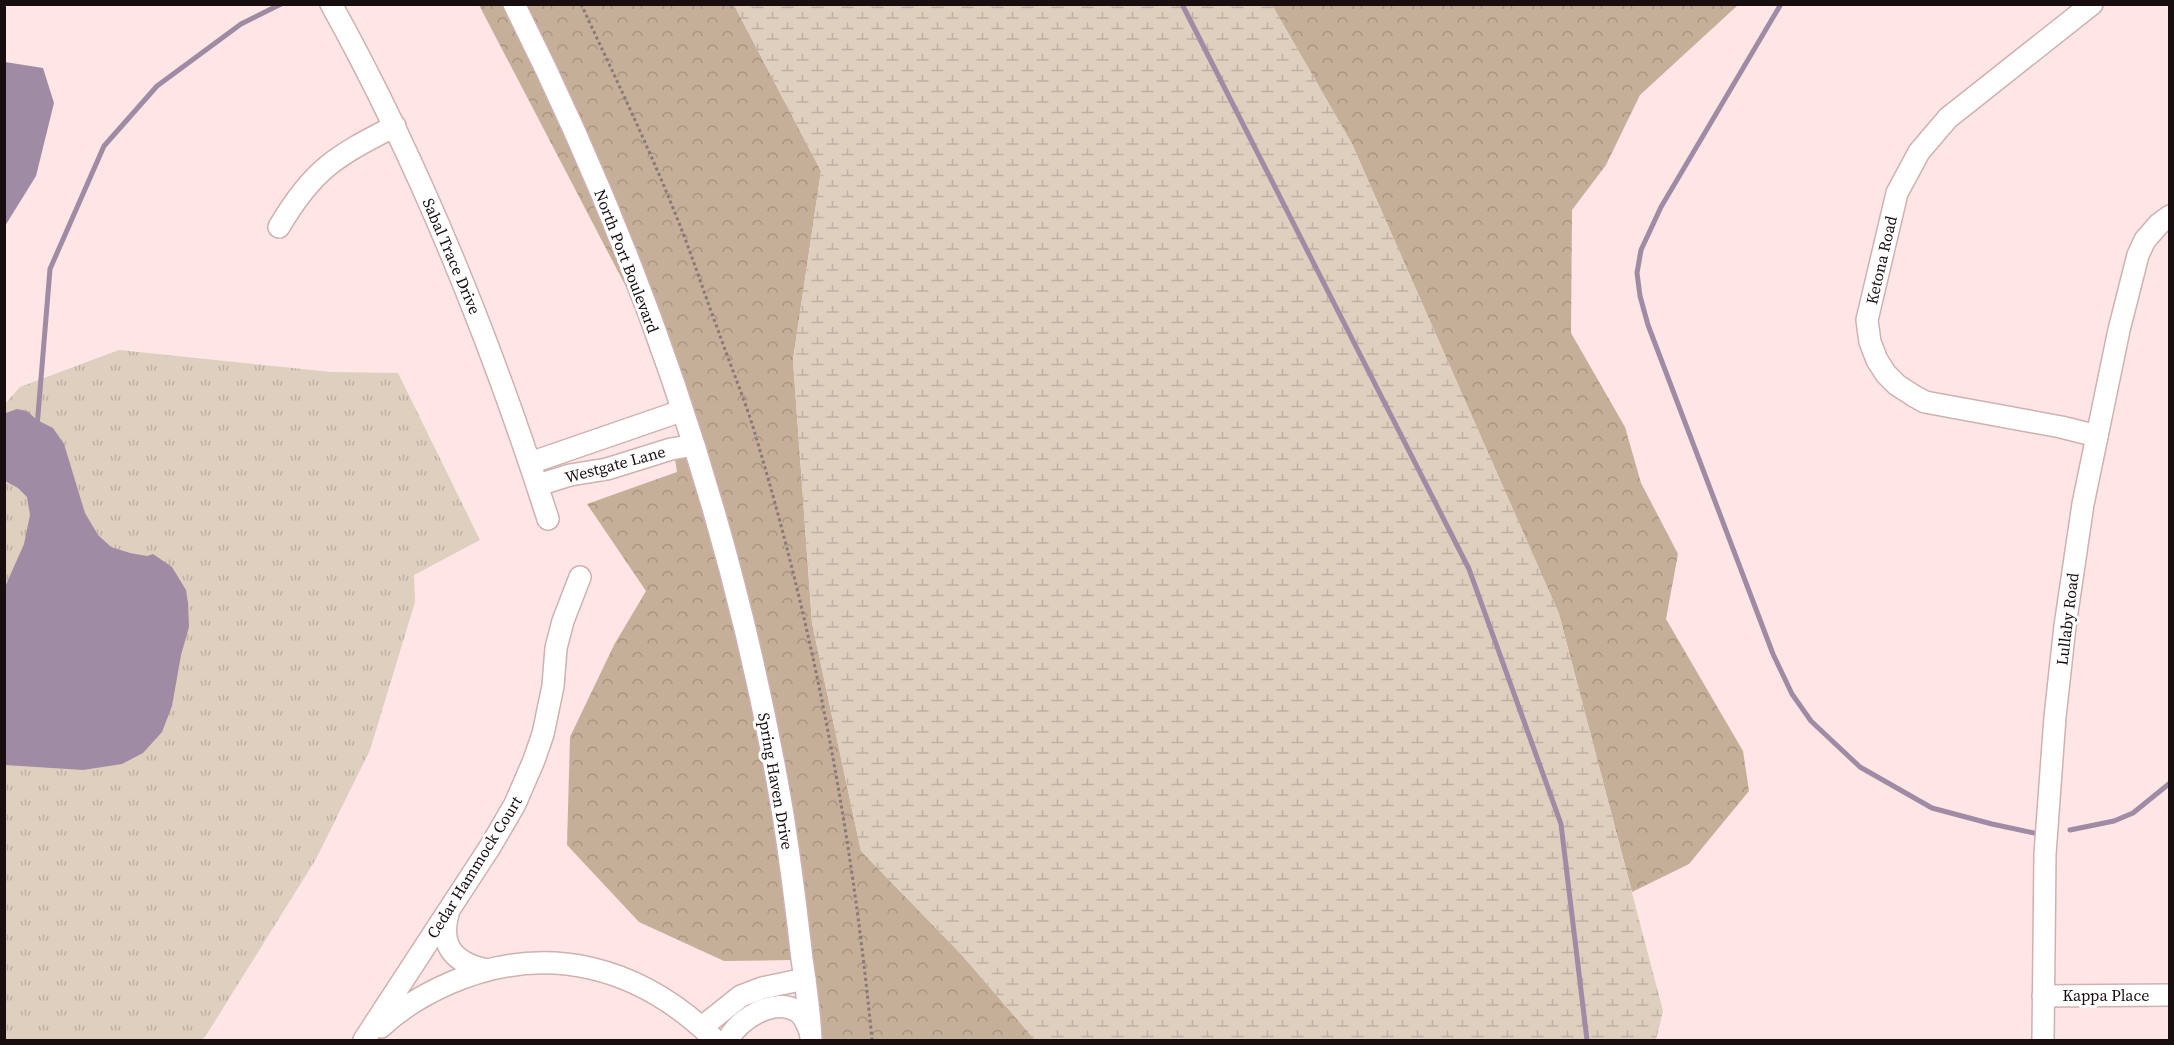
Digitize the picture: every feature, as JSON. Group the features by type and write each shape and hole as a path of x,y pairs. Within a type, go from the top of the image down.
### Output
{"street":[{"name":"Sabal Trace Drive","path":"331,4 395,126 427,194 485,334 548,519"},
{"name":"North Port Boulevard","path":"514,4 574,129 609,211 662,349 719,526"},
{"name":"Ketona Road","path":"2092,4 1960,108 1935,132 1919,152 1897,193 1867,320 1870,342 1886,374 1897,385 1925,402 2061,427 2097,436"},
{"path":"279,227 298,195 313,177 332,161 356,146 395,126"},
{"name":"Lullaby Road","path":"2043,1041 2045,854 2055,717 2065,626 2080,526 2119,330 2138,255 2145,240 2169,216"},
{"name":"Westgate Lane","path":"530,462 681,411"},
{"path":"586,444 595,471"},
{"name":"Westgate Lane","path":"538,485 671,449 694,445"},
{"name":"Spring Haven Drive","path":"719,526 741,610 770,741 791,863 811,1037"},
{"name":"Cedar Hammock Court","path":"366,1041 503,826 534,760 549,709 556,648 580,577"},
{"path":"449,911 444,929 446,940 452,951 460,960 471,966 487,970"},
{"path":"366,1041 388,1020 432,990 468,975 529,962 584,967 610,973 654,992 687,1014 708,1034 728,1005 741,996 762,988 805,979"},
{"name":"Kappa Place","path":"2043,996 2169,995"},
{"path":"728,1041 733,1030 743,1021 757,1012 776,1008 797,1011 805,1018 811,1037"}],"path":[{"path":"581,4 678,219 752,424 778,512 818,679 838,781 859,917 872,1041"}],"green space":[{"path":"479,5 503,5 573,154 636,306"},
{"path":"524,5 734,5 821,171 793,360 812,623 861,851 961,954 1035,1040 823,1040 750,608 725,514 703,443"},
{"path":"734,5 1272,5 1352,144 1559,614 1663,1011 1656,1040 1035,1040 961,954 861,851 812,623 793,360 821,171"},
{"path":"1272,5 1738,5 1640,95 1606,165 1572,210 1571,333 1625,427 1641,483 1678,554 1666,619 1743,751 1749,791 1689,864 1632,892 1559,614 1352,144"},
{"path":"119,350 331,372 398,373 480,540 414,575 415,602 370,750 316,859 205,1037 201,1040 5,1040 5,404 20,387"},
{"path":"687,457 723,581 752,706 775,832 793,960 724,961 639,922 567,845 570,737 614,645 646,591 587,504 677,472 675,459"}],"shaded area":[{"path":"5,62 43,68 54,103 36,176 5,226"},
{"path":"17,409 27,411 37,420 53,428 64,444 85,513 98,535 111,547 147,556 153,554 172,567 186,590 189,627 181,655 172,706 162,732 143,753 122,764 83,770 5,765 5,587 24,544 30,515 27,497 18,488 5,481 5,417 6,413"}],"waterway":[{"path":"37,427 50,269 104,146 157,86 241,24 281,4"},
{"path":"1182,4 1469,569 1561,824 1587,1040"},
{"path":"1781,4 1661,207 1641,250 1637,273 1640,296 1648,325 1773,654 1792,694 1811,721 1860,767 1932,808 2039,834"},
{"path":"2070,830 2114,821 2133,813 2170,783"}]}
